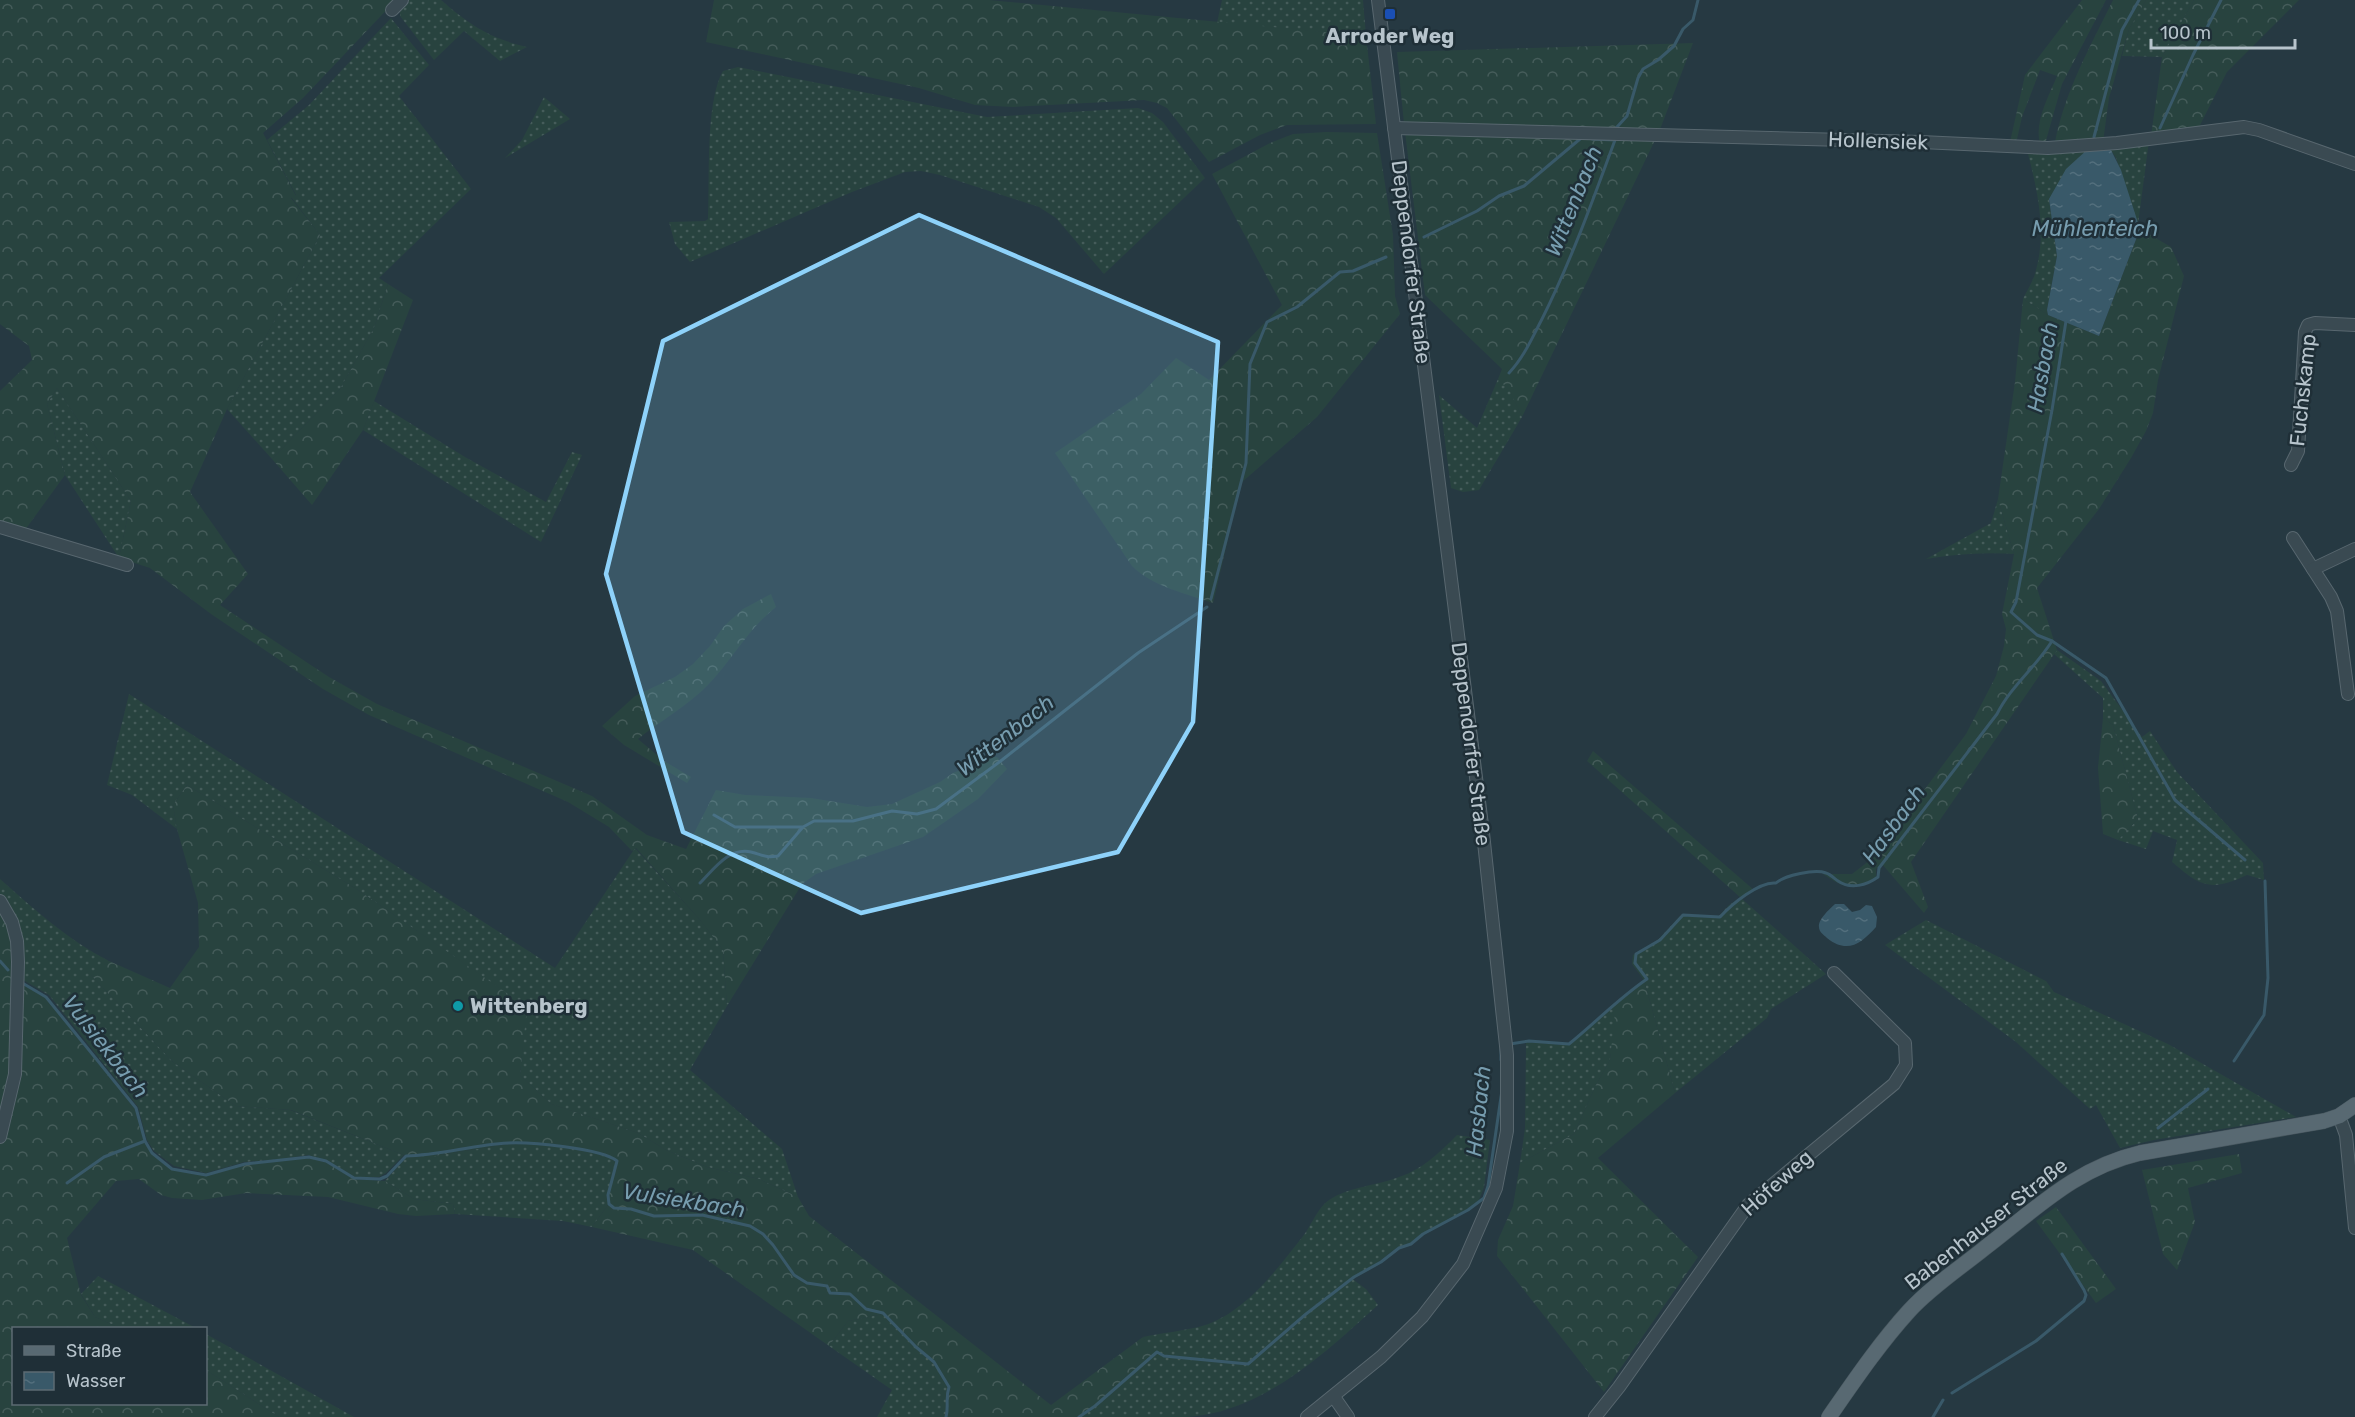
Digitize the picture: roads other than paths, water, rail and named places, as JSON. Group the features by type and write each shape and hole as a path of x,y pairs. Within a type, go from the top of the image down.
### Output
{"main road":[{"name":"Babenhauser Straße","path":"1829,1417 1868,1361 1917,1303 2066,1185 2090,1170 2131,1155 2312,1124 2338,1116 2355,1105"}],"street":[{"path":"392,10 402,0"},
{"name":"Deppendorfer Straße","path":"1307,1417 1381,1357 1422,1317 1463,1264 1496,1188 1508,1131 1508,1055 1483,833 1378,0"},
{"name":"Hollensiek","path":"1394,128 1921,142 2048,148 2117,143 2244,127 2259,130 2355,164"},
{"name":"Fuchskamp","path":"2291,465 2298,451 2305,332 2308,325 2315,323 2355,325"},
{"path":"0,527 127,565"},
{"path":"2293,538 2337,610 2348,694"},
{"path":"2313,569 2355,549"},
{"path":"0,901 12,922 17,941 18,988 15,1074 0,1137"},
{"name":"Höfeweg","path":"1595,1417 1619,1387 1748,1205 1894,1084 1906,1065 1905,1043 1833,973"},
{"path":"2338,1116 2346,1135 2355,1228"},
{"path":"1334,1397 1348,1417"}],"water":[{"name":"Mühlenteich","path":"2088,149 2111,150 2121,170 2140,229 2099,336 2048,315 2057,256 2049,199 2066,169"},
{"path":"1835,904 1844,904 1852,912 1866,905 1872,906 1877,917 1876,927 1865,938 1853,945 1834,943 1822,933 1819,924"}],"waterway":[{"name":"Wittenbach","path":"1617,127 1627,116 1638,78 1643,69 1674,46 1683,29 1693,20 1698,0"},
{"name":"Hasbach","path":"2094,137 2122,30 2139,0"},
{"path":"2160,128 2221,0"},
{"name":"Wittenbach","path":"1424,237 1477,211 1499,196 1524,186 1580,139"},
{"name":"Wittenbach","path":"1509,373 1527,347 1553,297 1615,140 1592,139"},
{"name":"Wittenbach","path":"1211,599 1246,463 1250,364 1267,322 1297,307 1340,272 1353,271 1386,257"},
{"name":"Hasbach","path":"1510,1044 1529,1041 1569,1044 1647,979 1635,963 1636,954 1660,940 1683,915 1720,917 1738,900 1754,890 1800,873 1826,873 1843,884 1853,886 1864,884 1878,877 1879,868 1997,714 2009,694 2052,641 2037,635 2011,612 2016,602 2052,410 2066,321"},
{"name":"Wittenbach","path":"700,883 722,860 736,853 743,851 778,856 803,827 814,821 853,821 892,811 917,814 936,809 1138,653 1207,607"},
{"path":"2052,641 2106,678 2175,800 2245,860"},
{"name":"Wittenbach","path":"714,815 735,827 802,827"},
{"path":"2234,1061 2264,1015 2268,978 2265,881"},
{"name":"Vulsiekbach","path":"0,961 8,970"},
{"name":"Vulsiekbach","path":"24,984 46,997 136,1108 145,1141 152,1153 172,1169 206,1175 245,1164 309,1157 326,1161 354,1178 380,1179 387,1176 406,1156 508,1143 581,1149 609,1156 617,1161 608,1195 609,1204 614,1208 631,1209 654,1216 702,1215 750,1226 763,1234 773,1245 794,1275 807,1283 827,1286 830,1293 850,1294 866,1309 883,1313 934,1362 949,1387 946,1417"},
{"name":"Hasbach","path":"1501,1046 1501,1060"},
{"path":"2158,1128 2208,1089"},
{"name":"Hasbach","path":"1079,1417 1157,1352 1164,1356 1248,1364 1306,1314 1354,1277 1381,1262 1399,1248 1411,1244 1423,1234 1468,1210 1484,1198 1488,1186 1502,1090"},
{"name":"Vulsiekbach","path":"67,1183 104,1157 145,1141"},
{"path":"1952,1393 2036,1341 2084,1301 2086,1295 2084,1290 2062,1254"},
{"path":"1933,1417 1943,1400"}],"place":[{"name":"Arroder Weg","path":"1390,14"},
{"name":"Wittenberg","path":"458,1006"}]}
